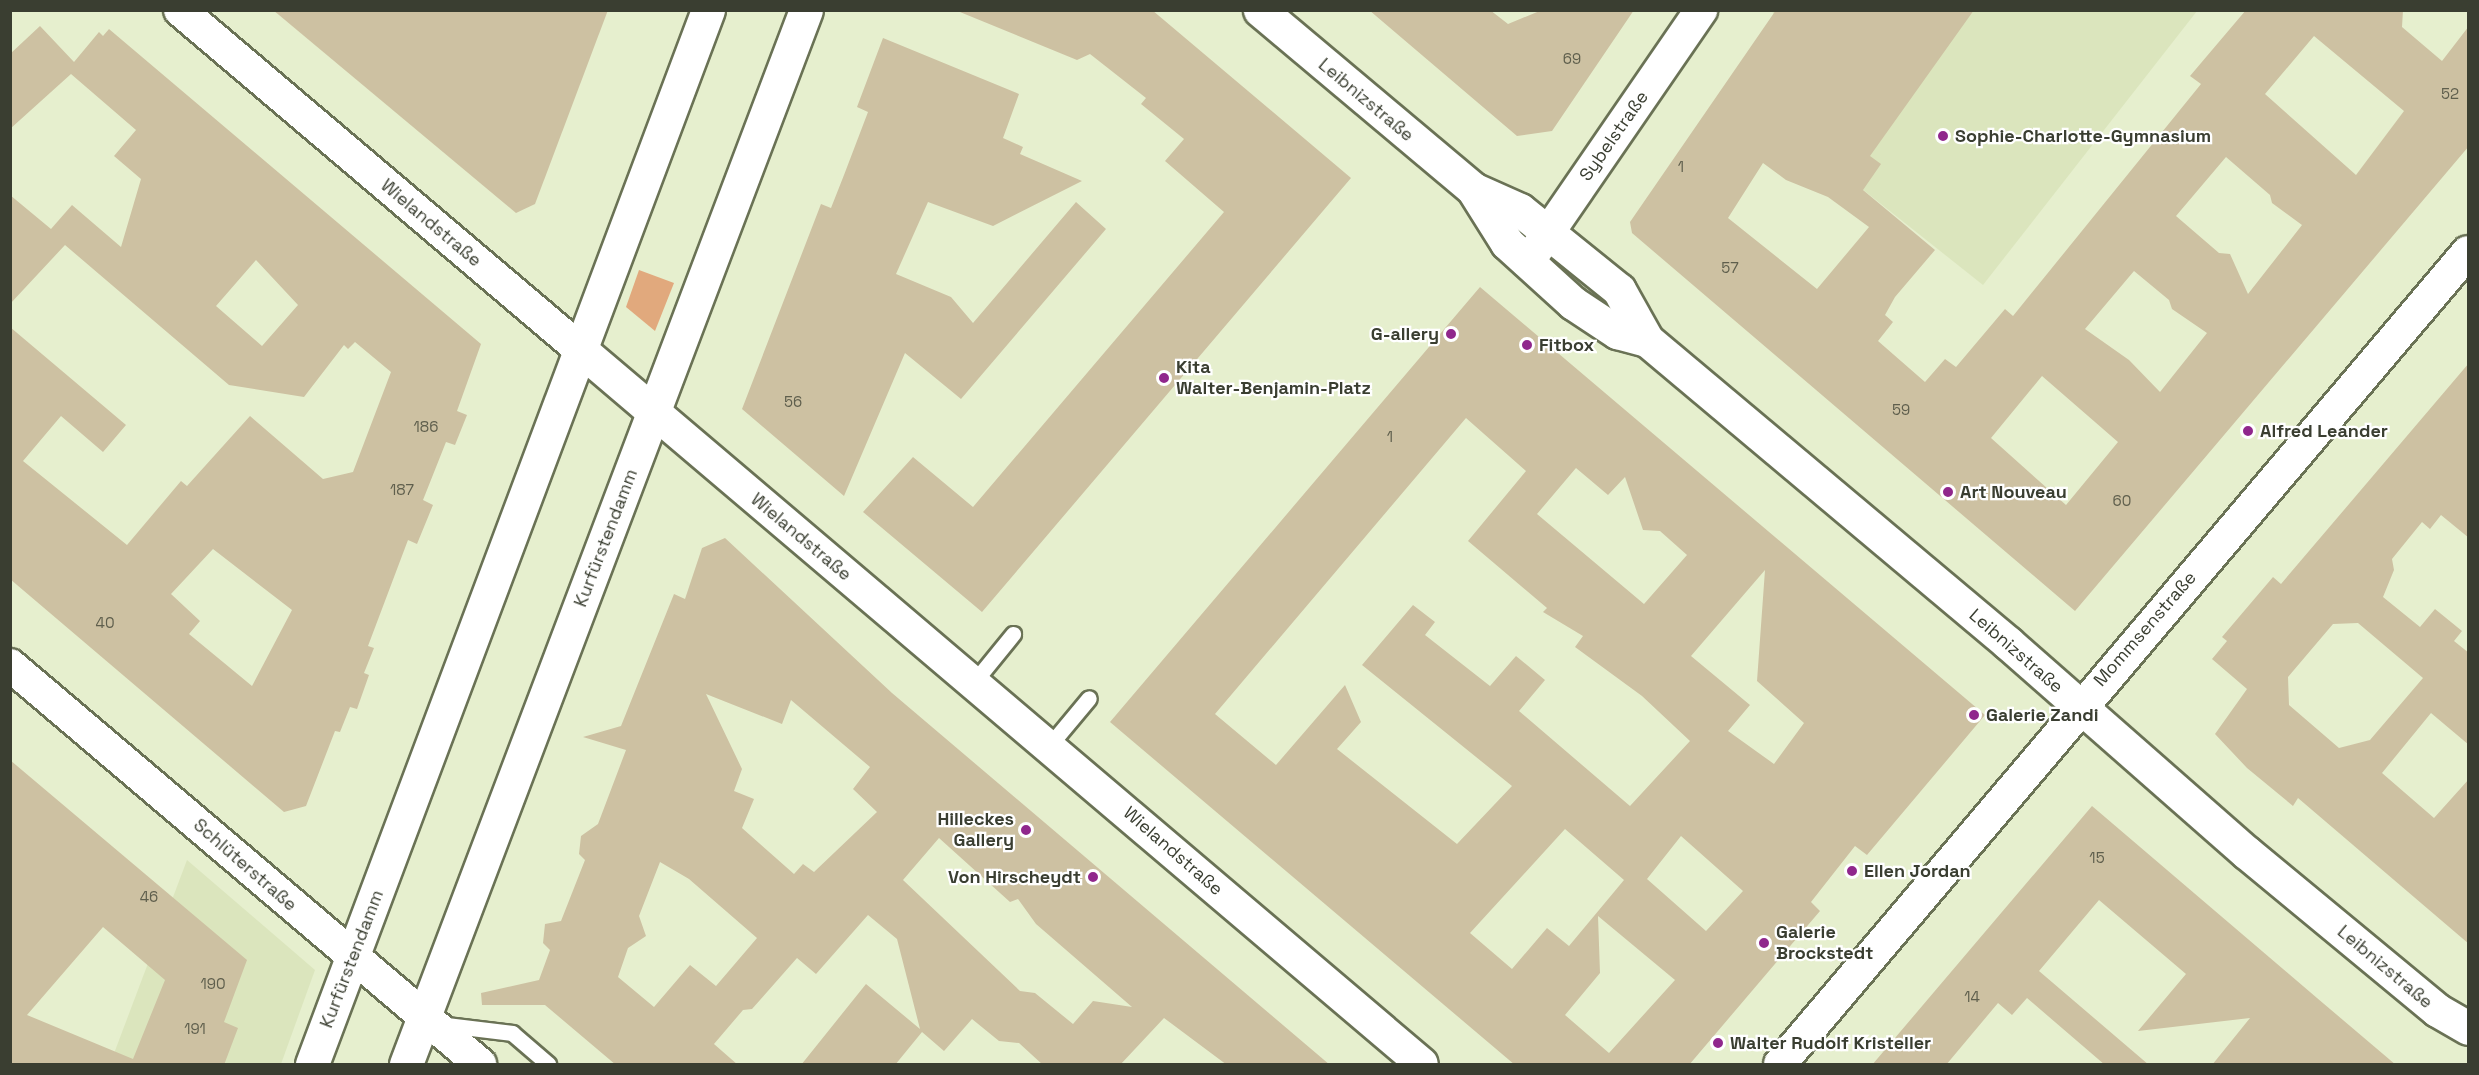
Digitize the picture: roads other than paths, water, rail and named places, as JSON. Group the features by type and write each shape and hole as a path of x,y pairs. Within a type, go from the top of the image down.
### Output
{"main road":[{"name":"Kurfürstendamm","path":"312,1065 582,351 708,10"},
{"name":"Kurfürstendamm","path":"406,1065 428,1021 806,10"},
{"name":"Leibnizstraße","path":"1260,10 1473,189 1520,210 1549,231 1619,290 1647,340"},
{"name":"Leibnizstraße","path":"1473,189 1507,243 1593,320 1647,340 2437,1010 2469,1048"},
{"name":"Wielandstraße","path":"582,351 654,412"},
{"name":"Leibnizstraße","path":"2437,1010 2469,1028"}],"street":[{"name":"Wielandstraße","path":"180,10 582,351"},
{"name":"Sybelstraße","path":"1528,262 1701,10"},
{"name":"Mommsenstraße","path":"1780,1065 2080,706 2469,252"},
{"name":"Wielandstraße","path":"654,412 1422,1065"},
{"name":"Schlüterstraße","path":"10,665 480,1065"}],"lane":[{"path":"974,682 1013,634"},
{"path":"1049,746 1089,698"},
{"path":"428,1021 512,1033 548,1065"}],"place":[{"name":"Sophie-Charlotte-Gymnasium","path":"1943,136"},
{"name":"G-allery","path":"1451,334"},
{"name":"Fitbox","path":"1527,345"},
{"name":"Kita Walter-Benjamin-Platz","path":"1164,378"},
{"name":"Alfred Leander","path":"2248,431"},
{"name":"Art Nouveau","path":"1948,492"},
{"name":"Galerie Zandi","path":"1974,715"},
{"name":"Hilleckes Gallery","path":"1026,830"},
{"name":"Ellen Jordan","path":"1852,871"},
{"name":"Von Hirscheydt","path":"1093,877"},
{"name":"Galerie Brockstedt","path":"1764,943"},
{"name":"Walter Rudolf Kristeller","path":"1718,1043"}]}
